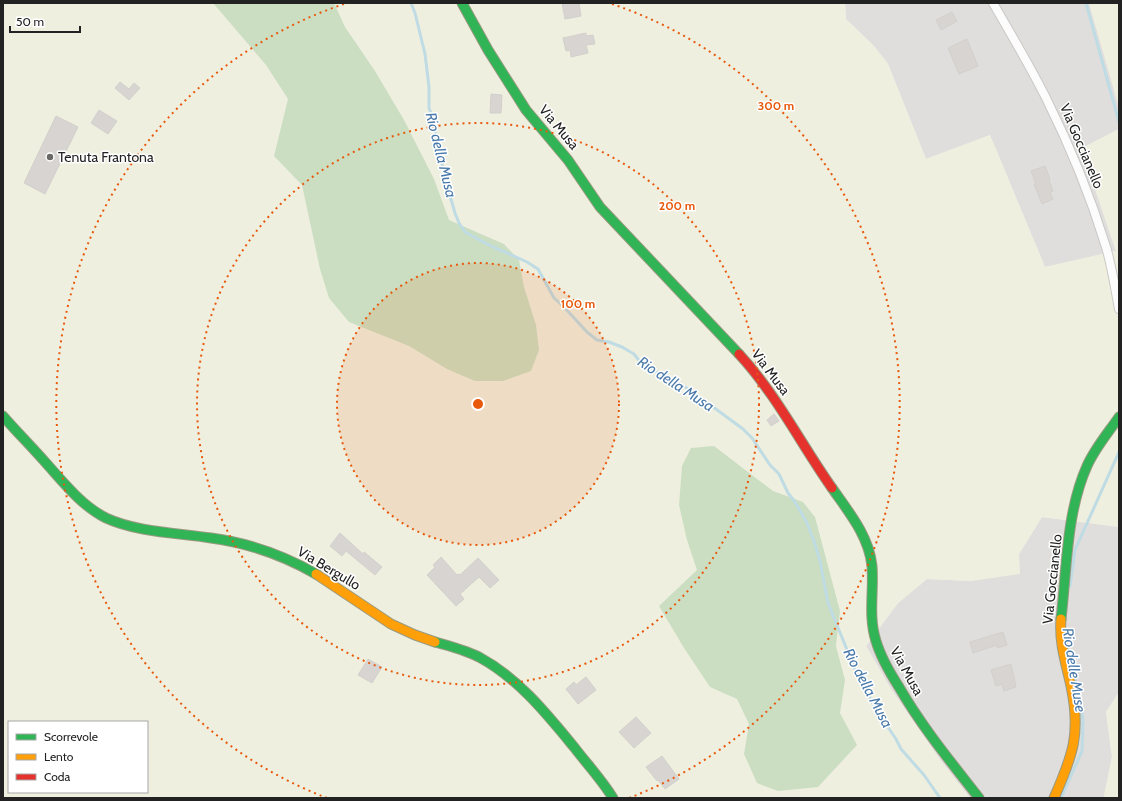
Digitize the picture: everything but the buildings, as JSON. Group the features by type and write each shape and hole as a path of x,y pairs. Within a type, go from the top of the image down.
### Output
{"street":[{"name":"Via Musa","path":"462,3 488,50 526,110 568,160 600,207 750,366 777,403 853,518 869,550 872,565 873,627 879,651 908,703 933,739 979,798"},
{"name":"Via Goccianello","path":"993,3 1046,97 1078,171 1094,210 1106,248 1119,309"},
{"name":"Via Bergullo","path":"3,416 66,485 90,508 116,522 159,532 226,540 267,550 293,561 323,577 392,625 429,640 470,653 489,662 507,674 525,690 605,785 614,798"},
{"name":"Via Goccianello","path":"1054,798 1069,764 1077,729 1076,712 1061,643 1060,626 1065,575 1075,509 1086,470 1100,443 1119,417"}],"shaded area":[{"path":"845,3 1089,3 1119,107 1119,129 1079,150 1086,162 1116,251 1045,267 990,135 926,159 888,64 874,46 846,19"},
{"path":"1042,517 1119,527 1119,692 1106,712 1112,757 1104,796 1105,798 970,798 941,761 891,689 866,646 898,603 927,579 971,581 1019,554"}],"green space":[{"path":"3,3 213,3 266,65 288,99 274,156 302,185 320,269 349,322 409,346 447,369 531,371 539,350 536,325 524,287 519,260 504,244 449,220 434,179 404,120 375,71 345,27 334,3 845,3 846,19 874,46 888,64 926,159 990,135 1045,267 1116,251 1086,162 1078,150 1119,129 1119,527 1042,517 1019,554 1020,574 971,581 927,579 898,603 866,646 891,689 941,761 970,798 3,798","holes":["714,446 773,491 803,502 815,517 840,611 836,646 845,680 840,713 857,745 818,787 778,791 744,755 749,724 737,699 710,687 659,606 697,570"]},
{"path":"213,3 334,3 345,27 375,71 404,120 434,179 449,220 504,244 519,260 524,287 536,325 539,350 531,371 503,381 475,381 447,369 409,346 349,322 329,298 320,269 302,185 274,156 288,99 266,65"},
{"path":"1089,3 1119,3 1119,107"},
{"path":"714,446 773,491 803,502 815,517 840,611 836,646 845,680 840,713 857,745 818,787 778,791 757,783 744,754 749,724 737,699 710,687 684,648 659,606 697,570 687,540 679,505 682,466 691,448"},
{"path":"1117,695 1119,696 1119,798 1105,798 1104,796 1112,757 1106,712"}],"waterway":[{"name":"Rio della Musa","path":"411,3 415,13 425,54 429,87 429,108 433,119 446,182 459,223 465,232 489,245 527,262 538,269 554,298 587,332 597,340 609,342 634,354 641,363 653,371 666,376 690,390 743,429 752,438 770,465 779,474 788,493 806,521 820,561 828,603 856,672 877,711 901,749 924,775 940,798"},
{"name":"Rio delle Muse","path":"1086,3 1119,122"},
{"name":"Rio delle Muse","path":"1070,586 1075,550 1119,452"},
{"name":"Rio delle Muse","path":"1061,798 1082,751 1083,722 1081,704 1067,646"}],"traffic: fast":[{"path":"462,3 488,50 526,110 568,160 600,207 739,354"},
{"path":"3,416 81,501 106,518 118,523 144,529 239,543 291,561 316,574"},
{"path":"1061,619 1068,541 1080,484 1094,453 1119,417"},
{"path":"832,488 857,524 867,544 872,566 872,623 876,641 883,659 917,716 979,798"},
{"path":"435,642 463,650 479,657 506,675 519,686 531,697 563,734 599,778 613,798"}],"traffic: slow":[{"path":"316,574 391,624 435,642"},
{"path":"1054,798 1066,769 1075,731 1074,703 1062,645 1061,619"}],"traffic: jam":[{"path":"739,354 777,402 832,488"}],"place":[{"name":"Tenuta Frantona","path":"50,157"}]}
